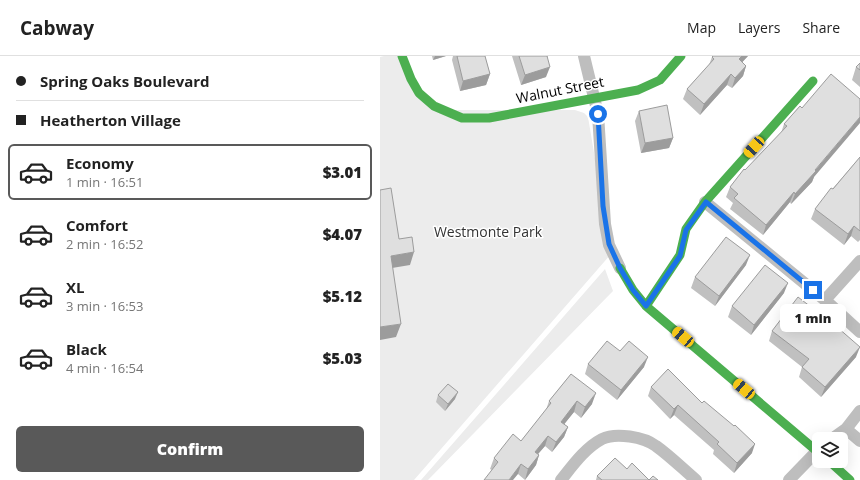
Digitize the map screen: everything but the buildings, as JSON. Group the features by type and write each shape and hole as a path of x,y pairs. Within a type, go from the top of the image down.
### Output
{"street":[{"name":"Walnut Street","path":"402,56 411,79 420,93 434,106 462,118 490,118 638,90 660,80 681,56"},
{"path":"584,56 598,114 605,224 609,244 620,268 633,290 646,306 812,446"},
{"path":"646,306 680,256 686,230 706,202 813,81"},
{"path":"706,202 825,300 860,332"},
{"path":"825,300 860,261"},
{"path":"842,432 846,429 860,411"},
{"path":"846,429 860,441"},
{"path":"561,480 584,453 603,439 621,435 654,445 696,480"},
{"path":"789,480 812,457"},
{"path":"837,468 850,480"}],"green space":[{"name":"Westmonte Park","path":"398,56 432,110 575,110 584,113 588,117 611,254 414,480 380,480 380,57"},
{"path":"605,269 613,291 428,480 421,480"}],"traffic: fast":[{"path":"402,56 411,79 419,93 434,106 462,118 489,118 638,90 660,80 681,56"},
{"path":"646,306 680,255 686,229 705,202 813,81"},
{"path":"620,268 633,290 646,306 812,447"},
{"path":"837,468 850,480"}],"route":[{"path":"598,114 603,206 609,244 620,268 633,290 646,306 680,256 686,230 706,202 813,290"}]}
